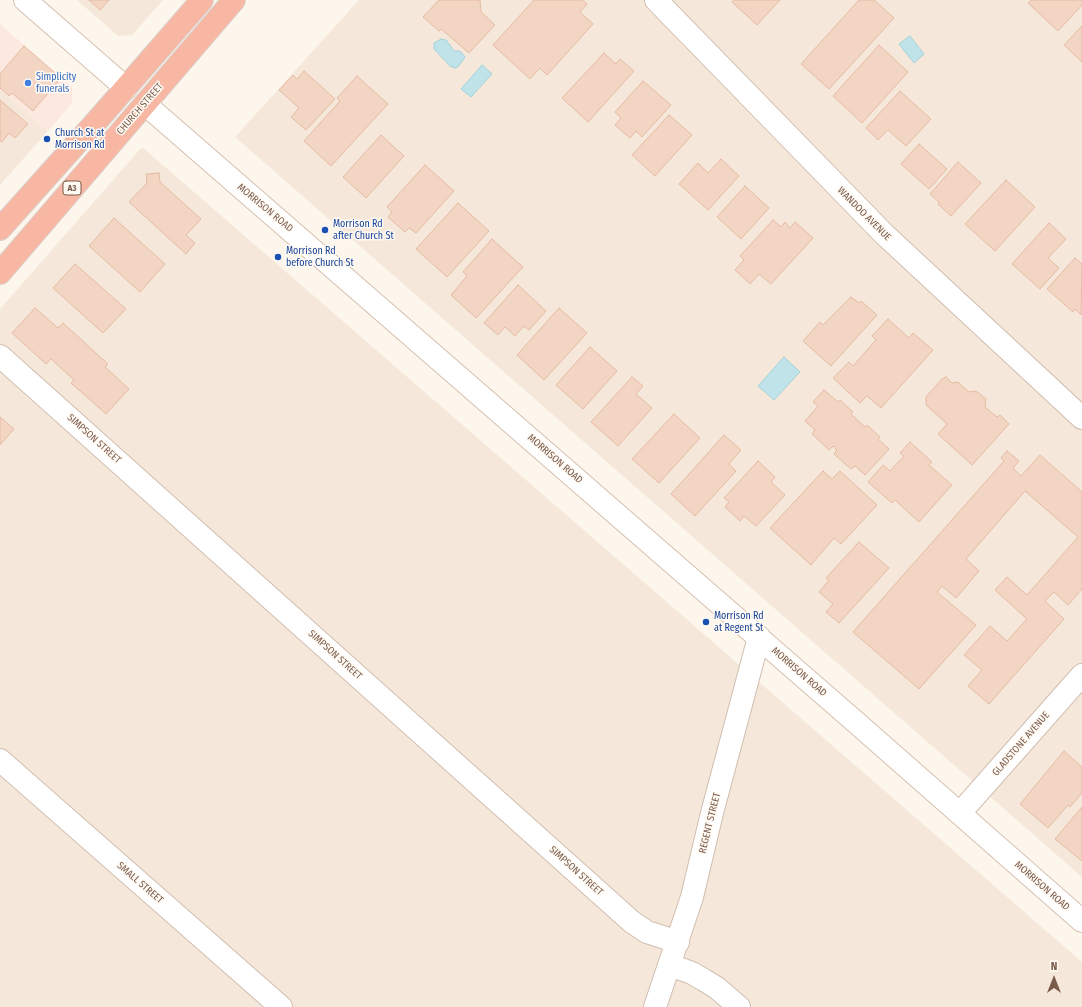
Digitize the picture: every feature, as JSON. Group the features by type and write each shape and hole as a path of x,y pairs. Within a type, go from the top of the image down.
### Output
{"highway":[{"name":"A3","path":"0,229 126,88 202,0"},
{"name":"CHURCH STREET","path":"0,273 234,0"},
{"name":"MORRISON ROAD","path":"126,88 145,104"}],"street":[{"name":"MORRISON ROAD","path":"25,0 126,88"},
{"name":"WANDOO AVENUE","path":"656,0 884,234 1082,418"},
{"name":"MORRISON ROAD","path":"145,104 759,637 1082,921"},
{"name":"SIMPSON STREET","path":"0,356 632,922 647,932 678,942"},
{"name":"REGENT STREET","path":"655,1007 678,942 692,896 759,637"},
{"name":"GLADSTONE AVENUE","path":"960,813 1082,675"},
{"name":"SMALL STREET","path":"0,760 281,1007"},
{"path":"670,965 692,973 704,980 717,988 739,1007"}],"shaded area":[{"path":"77,0 163,0 132,35 118,36"},
{"path":"359,0 1082,0 1082,877 235,137"},
{"path":"0,24 72,87 72,103 48,131 0,89"},
{"path":"0,89 48,131 0,185"},
{"path":"142,147 1082,962 1082,1007 0,1007 0,309"}],"water":[{"path":"910,36 924,54 914,63 899,44"},
{"path":"441,39 446,40 454,51 460,51 465,57 458,67 455,68 450,66 434,49 434,43"},
{"path":"482,65 492,74 471,97 461,89"},
{"path":"784,357 800,372 774,400 758,386"}],"building":[{"path":"89,0 109,0 100,10"},
{"path":"439,0 480,0 481,12 495,25 469,53 441,29 439,31 423,17"},
{"path":"534,0 582,0 587,4 580,12 593,24 547,75 540,68 530,79 493,45"},
{"path":"734,0 780,0 757,25 732,2"},
{"path":"859,0 874,0 894,18 829,89 801,64"},
{"path":"1031,0 1082,0 1082,5 1058,31 1028,3"},
{"path":"1082,26 1082,62 1064,45"},
{"path":"879,45 908,72 862,123 833,96"},
{"name":"Simplicity funerals","path":"24,46 61,78 33,111 12,93 9,96 0,88 0,74"},
{"path":"604,53 616,64 620,59 634,71 588,122 562,98"},
{"path":"304,71 335,99 306,130 291,117 299,108 279,90 293,75 297,79"},
{"path":"357,76 388,104 331,166 304,141 340,101 337,98"},
{"path":"643,81 671,105 642,137 636,131 630,138 615,125 621,118 615,112"},
{"path":"900,91 931,119 906,146 888,130 878,140 866,128"},
{"path":"0,100 28,124 15,138 9,133 2,142 0,141"},
{"path":"669,115 692,135 655,176 632,155"},
{"path":"381,135 404,156 366,198 343,177"},
{"path":"919,144 947,169 929,189 901,164"},
{"path":"721,159 739,176 708,210 679,184 698,163 708,173"},
{"path":"958,162 981,183 951,216 930,194"},
{"path":"425,165 454,191 416,233 409,228 405,232 388,217 392,212 387,207"},
{"path":"159,173 160,182 201,219 186,235 195,243 186,254 129,202 147,183 146,174"},
{"path":"1006,180 1035,207 995,251 965,224"},
{"path":"745,186 769,208 741,239 717,217"},
{"path":"458,203 489,231 447,277 416,249"},
{"path":"114,218 165,264 140,292 89,246"},
{"path":"773,220 781,227 785,222 790,228 795,222 813,238 771,284 759,274 750,284 735,270 744,260 740,256"},
{"path":"1049,223 1066,239 1048,258 1059,268 1040,289 1012,264"},
{"path":"492,239 523,267 476,318 451,295 467,276 463,272"},
{"path":"1075,258 1082,264 1081,315 1075,309 1073,312 1047,289"},
{"path":"75,264 126,309 103,333 53,288"},
{"path":"518,285 546,311 529,330 524,326 515,336 505,327 498,335 484,323"},
{"path":"851,297 859,303 861,301 877,315 831,366 803,341 820,322 823,325"},
{"path":"35,308 58,328 63,323 108,364 105,367 129,389 106,414 71,383 74,380 51,359 46,364 12,333"},
{"path":"559,308 587,333 544,380 517,355"},
{"path":"888,319 909,338 913,333 933,350 881,408 867,396 860,403 833,378 849,362 853,366 876,340 872,336"},
{"path":"590,347 617,371 583,409 556,385"},
{"path":"632,377 643,386 636,394 652,408 618,446 591,422"},
{"path":"946,377 952,383 958,382 969,392 976,391 986,399 985,407 997,417 1000,415 1009,424 972,465 938,434 947,424 926,405 926,397 942,379"},
{"path":"824,390 838,402 840,400 853,412 851,414 865,427 867,425 880,437 878,439 889,449 865,475 855,466 851,469 834,454 837,450 833,446 829,450 812,434 815,430 805,421 818,406 813,402"},
{"path":"674,414 700,438 659,483 632,459"},
{"path":"0,417 14,429 0,445"},
{"path":"724,435 741,450 729,464 736,471 695,516 671,494"},
{"path":"910,442 932,462 929,465 952,485 919,522 895,500 892,503 868,482 883,465 890,471 904,456 900,453"},
{"path":"1007,451 1019,461 1013,468 1021,476 1040,455 1082,492 1082,589 1068,605 1054,592 1045,601 1064,619 989,704 968,686 982,670 964,655 990,626 1007,641 1027,619 995,590 1007,577 1027,595 1078,537 1025,491 966,559 979,571 956,598 942,586 937,592 976,625 919,689 853,632 1004,461 1001,458"},
{"path":"758,461 775,477 771,482 785,495 756,526 744,516 740,521 725,507 729,502 724,498"},
{"path":"823,471 832,479 840,471 877,505 841,544 834,538 811,565 770,528"},
{"path":"859,542 889,568 839,623 826,612 833,604 819,592 829,580 826,578"},
{"path":"1064,751 1082,767 1082,793 1070,807 1068,805 1048,828 1020,804"},
{"path":"1082,807 1082,861 1055,839"}],"place":[{"name":"Simplicity funerals","path":"28,83"},
{"name":"Church St at Morrison Rd","path":"47,139"},
{"name":"Morrison Rd after Church St","path":"325,230"},
{"name":"Morrison Rd before Church St","path":"278,257"},
{"name":"Morrison Rd at Regent St","path":"706,622"}]}
